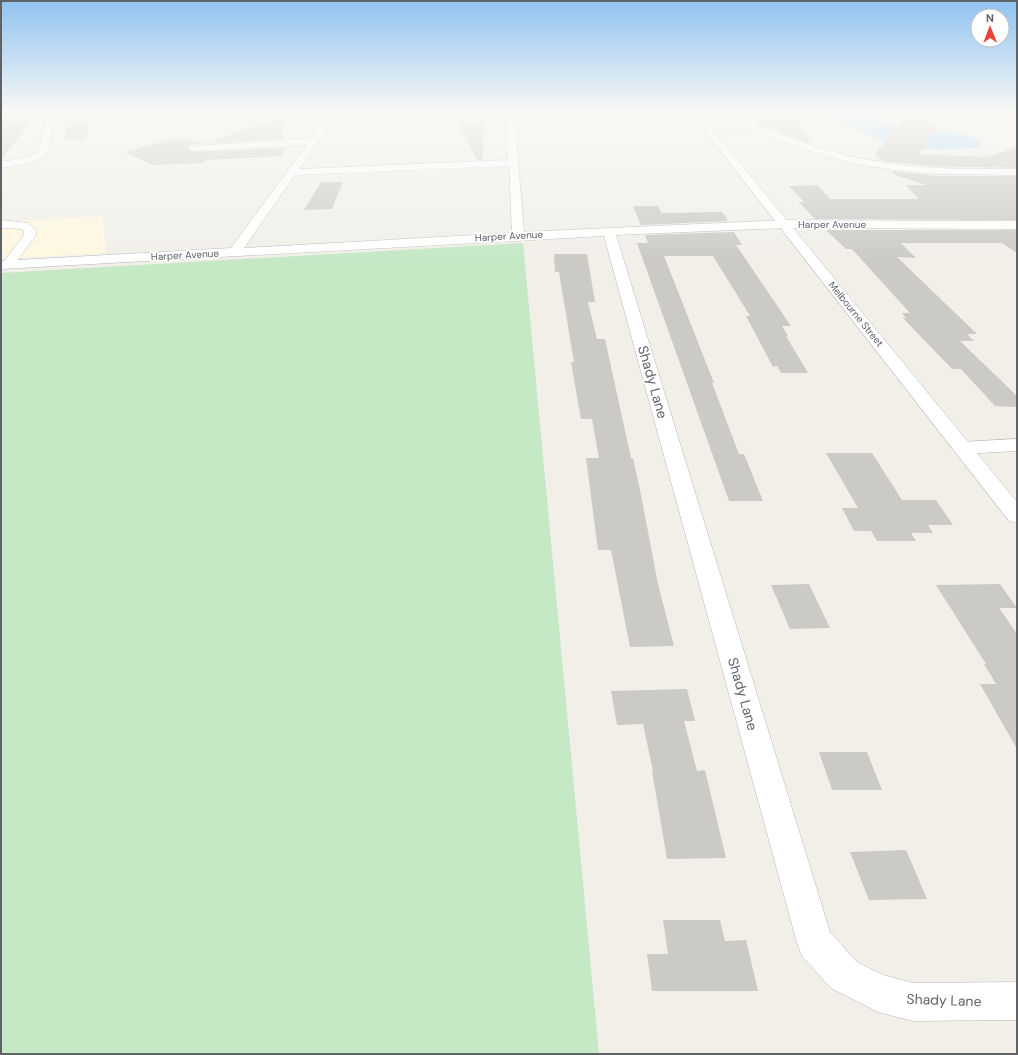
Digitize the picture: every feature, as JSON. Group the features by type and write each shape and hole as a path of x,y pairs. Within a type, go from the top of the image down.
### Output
{"street":[{"path":"1,165 19,162"},
{"path":"235,252 299,162"},
{"name":"Melbourne Street","path":"735,162 1017,516"},
{"path":"867,162 886,166 933,170 1017,172"},
{"path":"292,172 513,163 518,236"},
{"path":"1,224 24,226 30,230 30,235 4,265"},
{"name":"Harper Avenue","path":"4,265 518,236 784,224 1017,225"},
{"name":"Shady Lane","path":"610,232 815,943 844,974 878,993 913,1002 1017,1001"},
{"path":"962,448 1017,445"}],"shaded area":[{"path":"103,216 106,253 1,259 1,222"}],"green space":[{"path":"523,243 599,1054 1,1054 1,273"}],"building":[{"path":"147,162 204,162 203,163 153,165"},
{"path":"894,162 1017,162 1017,168 930,166"},
{"path":"892,171 935,176 1017,176 1017,220 815,219 799,202 804,202 789,186 817,185 830,199 919,199 906,185 926,185 895,175"},
{"path":"321,182 343,182 332,209 304,210"},
{"path":"633,206 658,206 661,213 722,212 728,221 641,225"},
{"path":"826,230 1017,230 1017,253 1002,243 901,243 916,258 897,257 977,334 967,334 974,341 960,341 1017,396 1017,407 995,406 961,369 952,369 903,318 906,318 902,313 910,313 852,249 846,249"},
{"path":"734,232 742,245 736,245 791,326 782,326 788,336 786,336 808,373 781,373 777,366 773,367 746,316 750,316 713,256 664,256 714,383 712,383 739,454 744,454 763,501 729,501 637,243 648,243 645,235"},
{"path":"554,254 587,254 595,302 588,302 597,339 605,339 631,458 633,458 658,584 674,646 630,647 611,550 598,550 586,458 599,458 592,419 581,419 571,362 574,362 559,272 555,272"},
{"path":"826,453 872,453 902,500 936,500 953,525 928,525 933,533 911,533 916,541 877,541 871,531 854,531 842,508 858,508"},
{"path":"809,584 830,628 790,629 771,585"},
{"path":"1000,584 1017,608 999,608 1017,634 1017,749 980,684 996,684 984,664 986,664 936,585"},
{"path":"687,689 695,721 684,721 697,771 705,770 726,858 667,859 653,771 643,724 617,725 611,691"},
{"path":"819,752 867,752 882,790 832,790"},
{"path":"906,850 927,899 869,900 850,852"},
{"path":"663,920 720,920 725,941 746,940 758,991 652,991 647,954 668,954"}]}
